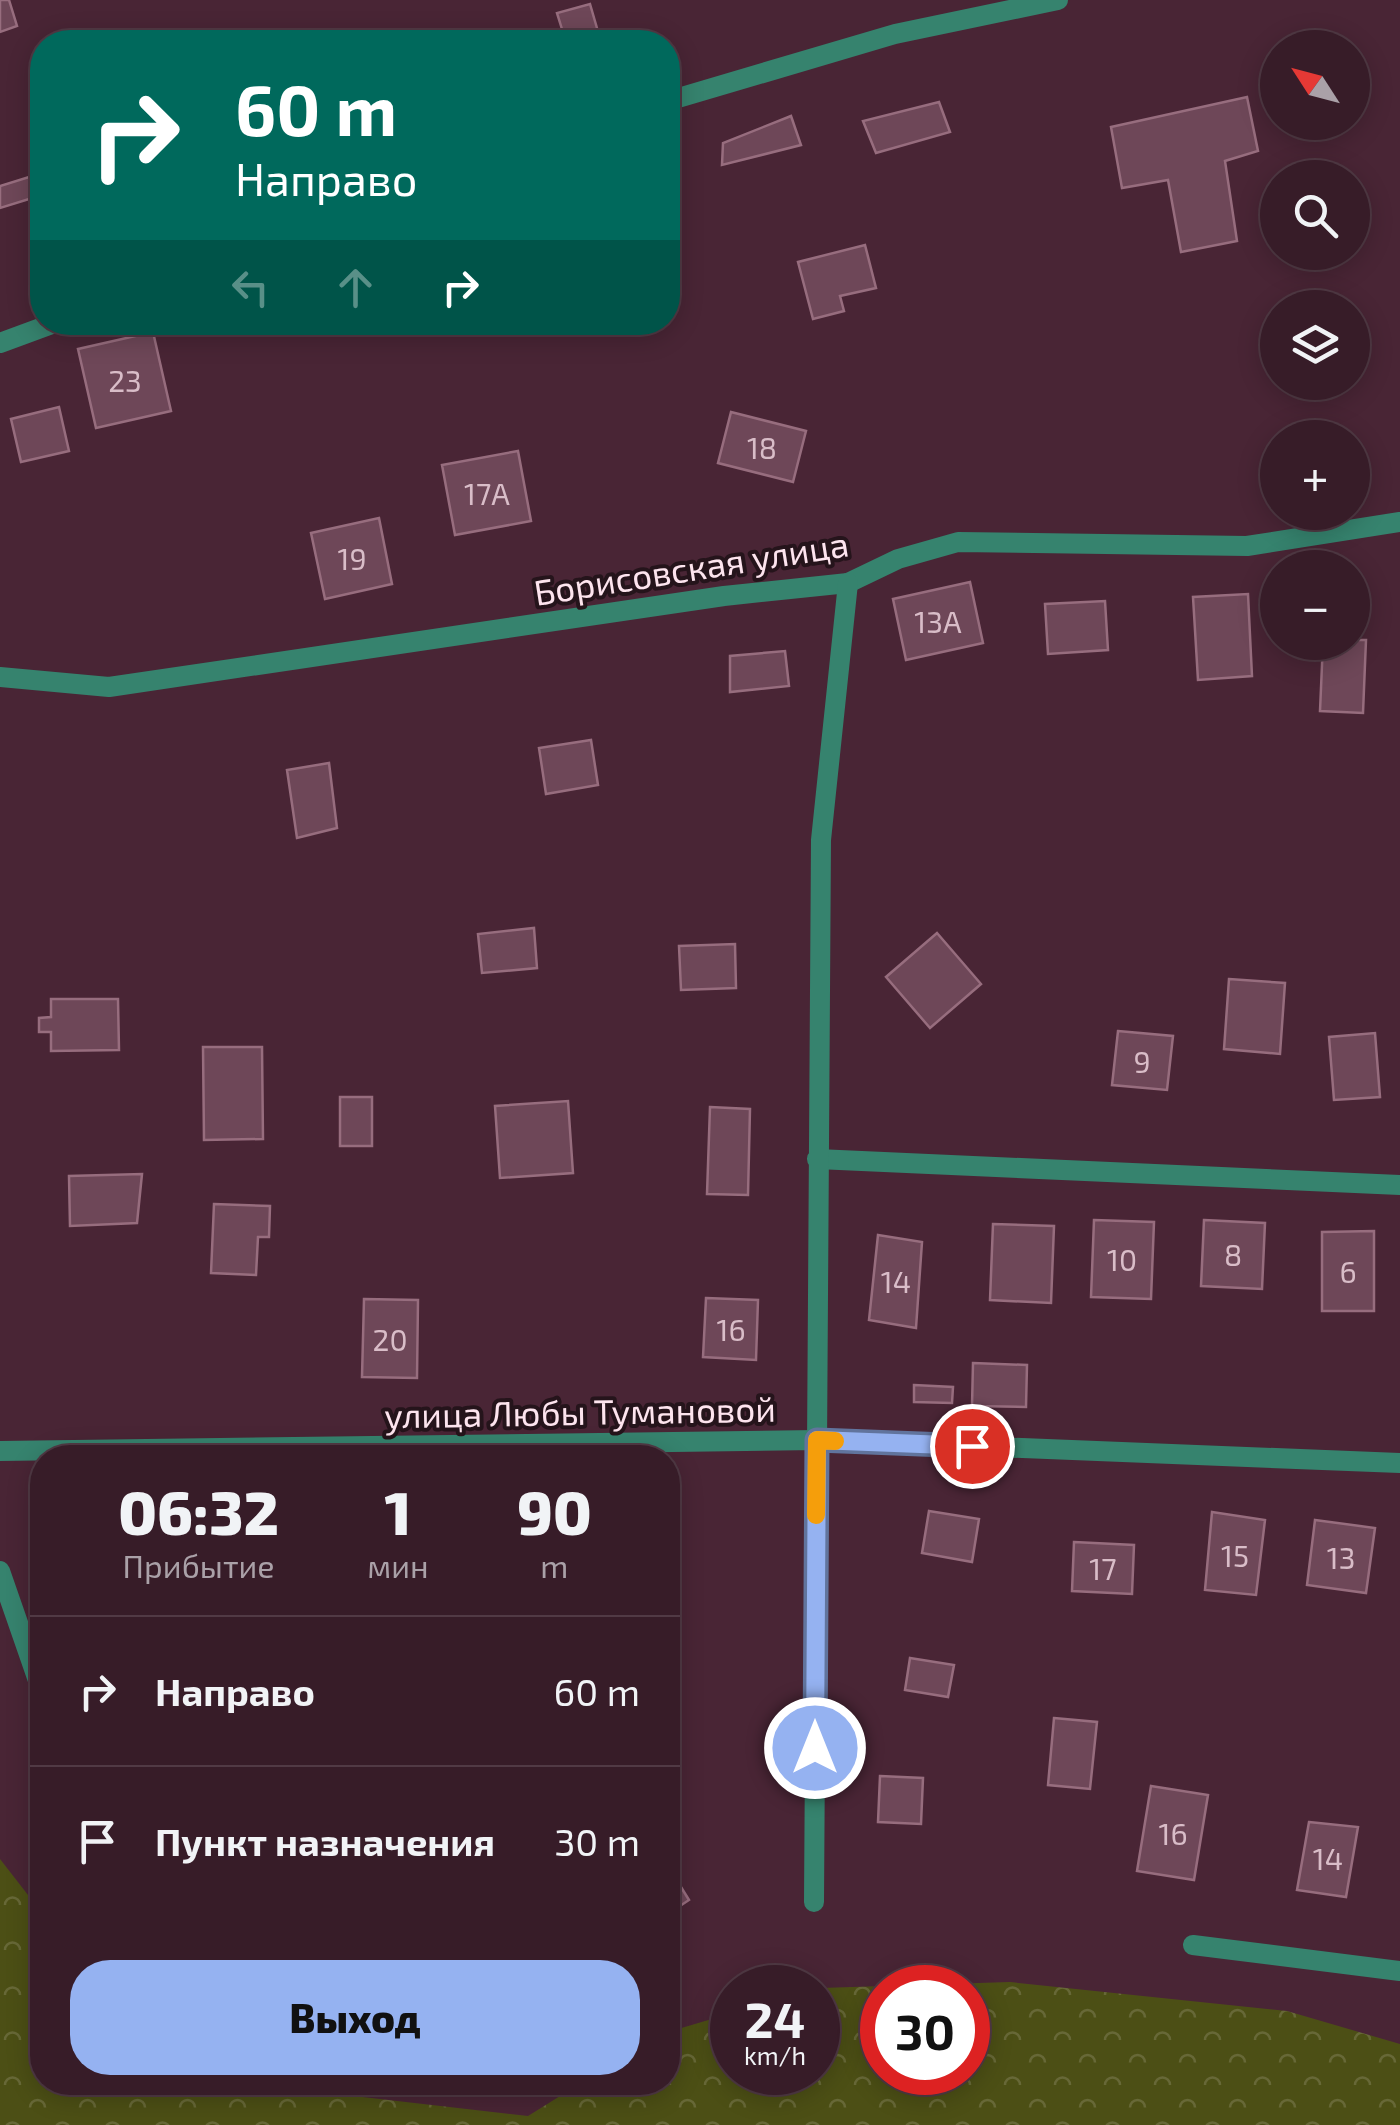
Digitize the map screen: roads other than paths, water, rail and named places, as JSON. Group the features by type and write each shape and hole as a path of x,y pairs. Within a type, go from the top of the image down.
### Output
{"street":[{"path":"680,97 895,34 1058,0"},
{"path":"0,343 30,332"},
{"name":"Борисовская улица","path":"0,678 109,686 724,596 848,583 898,559 958,542 1247,546 1400,522"},
{"path":"814,1902 821,840 848,583"},
{"path":"817,1159 1400,1185"},
{"name":"улица Любы Тумановой","path":"446,1445 817,1440 1400,1463"},
{"name":"улица Любы Тумановой","path":"0,1451 30,1451"},
{"path":"0,1571 30,1657"},
{"path":"1193,1945 1400,1970"}]}
